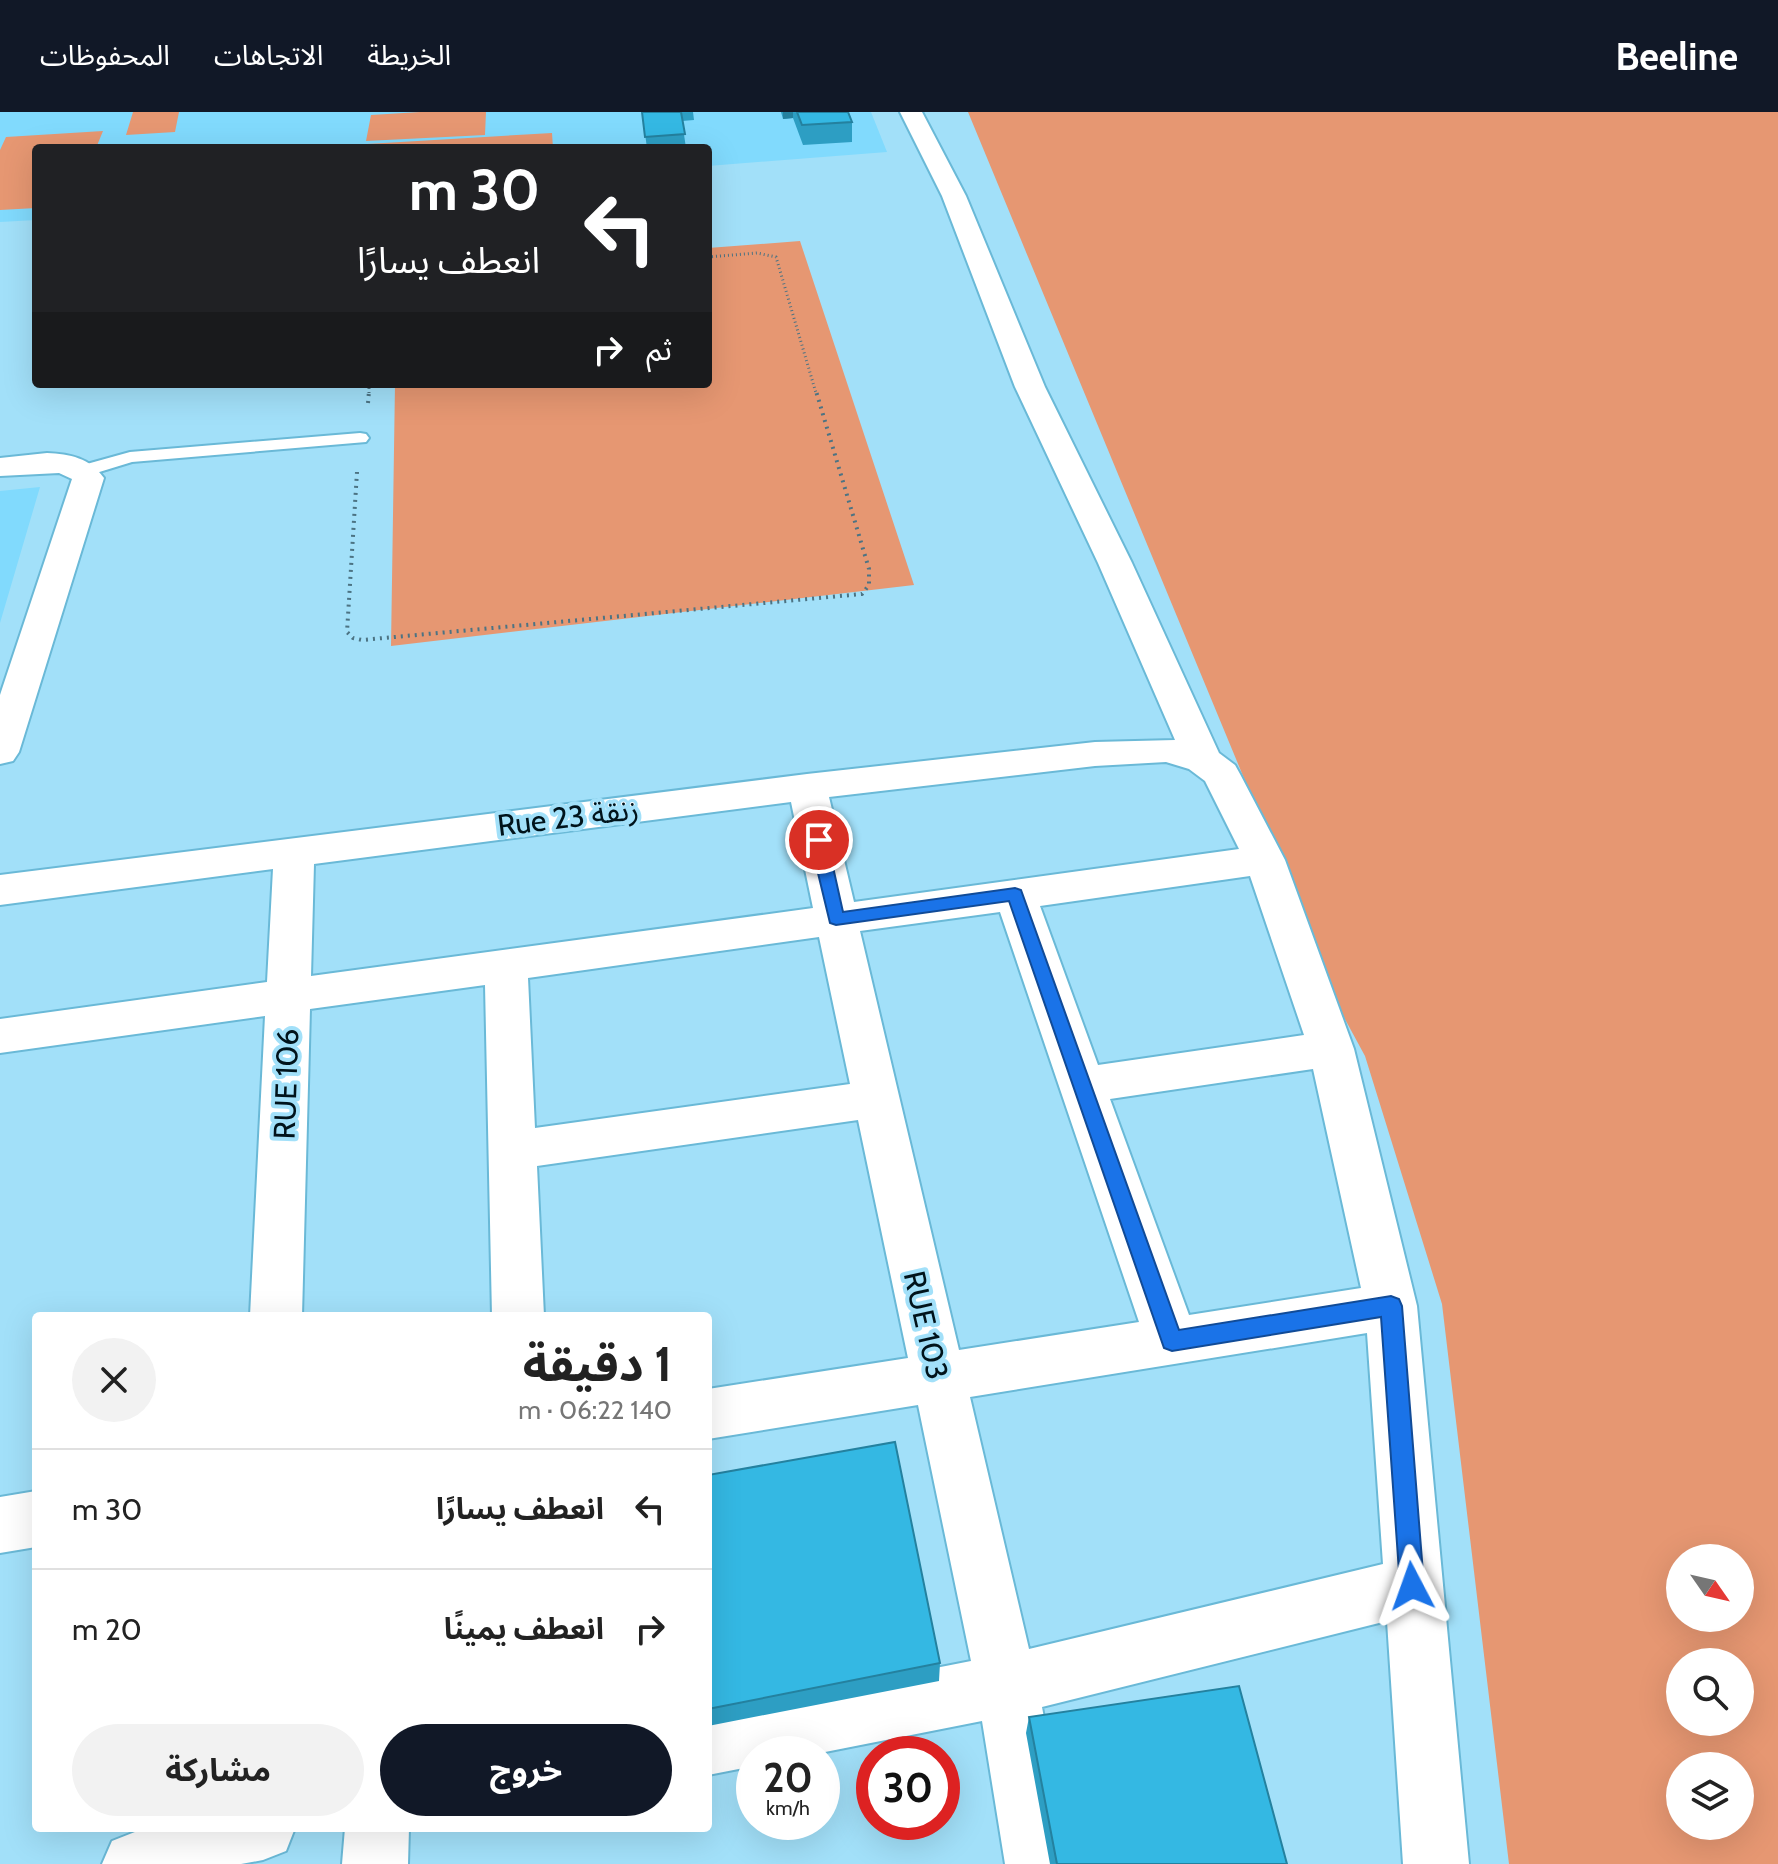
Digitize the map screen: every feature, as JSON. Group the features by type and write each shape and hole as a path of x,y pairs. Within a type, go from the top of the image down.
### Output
{"street":[{"path":"911,112 954,196 1030,387 1115,563 1203,760 1221,774 1265,860 1331,1049 1391,1306 1436,1864"},
{"path":"0,467 64,463 83,471 88,478 0,752"},
{"name":"Rue 23 زنقة","path":"0,890 807,787 1138,751 1167,750 1203,760"},
{"name":"RUE 103","path":"807,787 1007,1685 1038,1864"},
{"name":"RUE 106","path":"276,1312 294,852"},
{"path":"0,1036 1265,860"},
{"path":"1015,894 1172,1341"},
{"path":"506,964 518,1312"},
{"path":"1082,1085 1331,1049"},
{"path":"514,1150 875,1099"},
{"path":"712,1413 1391,1306"},
{"path":"0,1525 32,1520"},
{"path":"712,1743 1007,1685 1412,1586"},
{"path":"135,1864 237,1832"},
{"path":"375,1864 377,1832"}],"lane":[{"path":"83,471 130,457 360,438"}],"path":[{"path":"360,438 347,632 353,638 362,640 862,594 869,585 869,569 776,257 757,253 712,257"}],"shaded area":[{"path":"0,112 871,112 887,152 712,166 712,144 32,144 32,220 0,222"},
{"path":"133,112 179,112 175,132 126,135"},
{"path":"486,112 485,135 366,141 371,115"},
{"path":"968,112 1778,112 1778,1864 1509,1864 1442,1304 1365,1056 1340,1010"},
{"path":"103,131 98,144 32,144 32,208 0,210 0,150 6,137"},
{"path":"552,133 553,144 367,144"},
{"path":"800,241 914,585 391,646 395,388 712,388 712,248"},
{"path":"40,487 0,623 0,491"}],"building":[{"path":"642,112 681,112 685,134 645,137"},
{"path":"797,112 848,112 852,122 802,125"},
{"path":"895,1442 940,1663 712,1708 712,1474"},
{"path":"1239,1686 1287,1864 1057,1864 1029,1717"}],"route":[{"path":"819,840 836,919 1015,894 1172,1341 1391,1306 1412,1586"}]}
